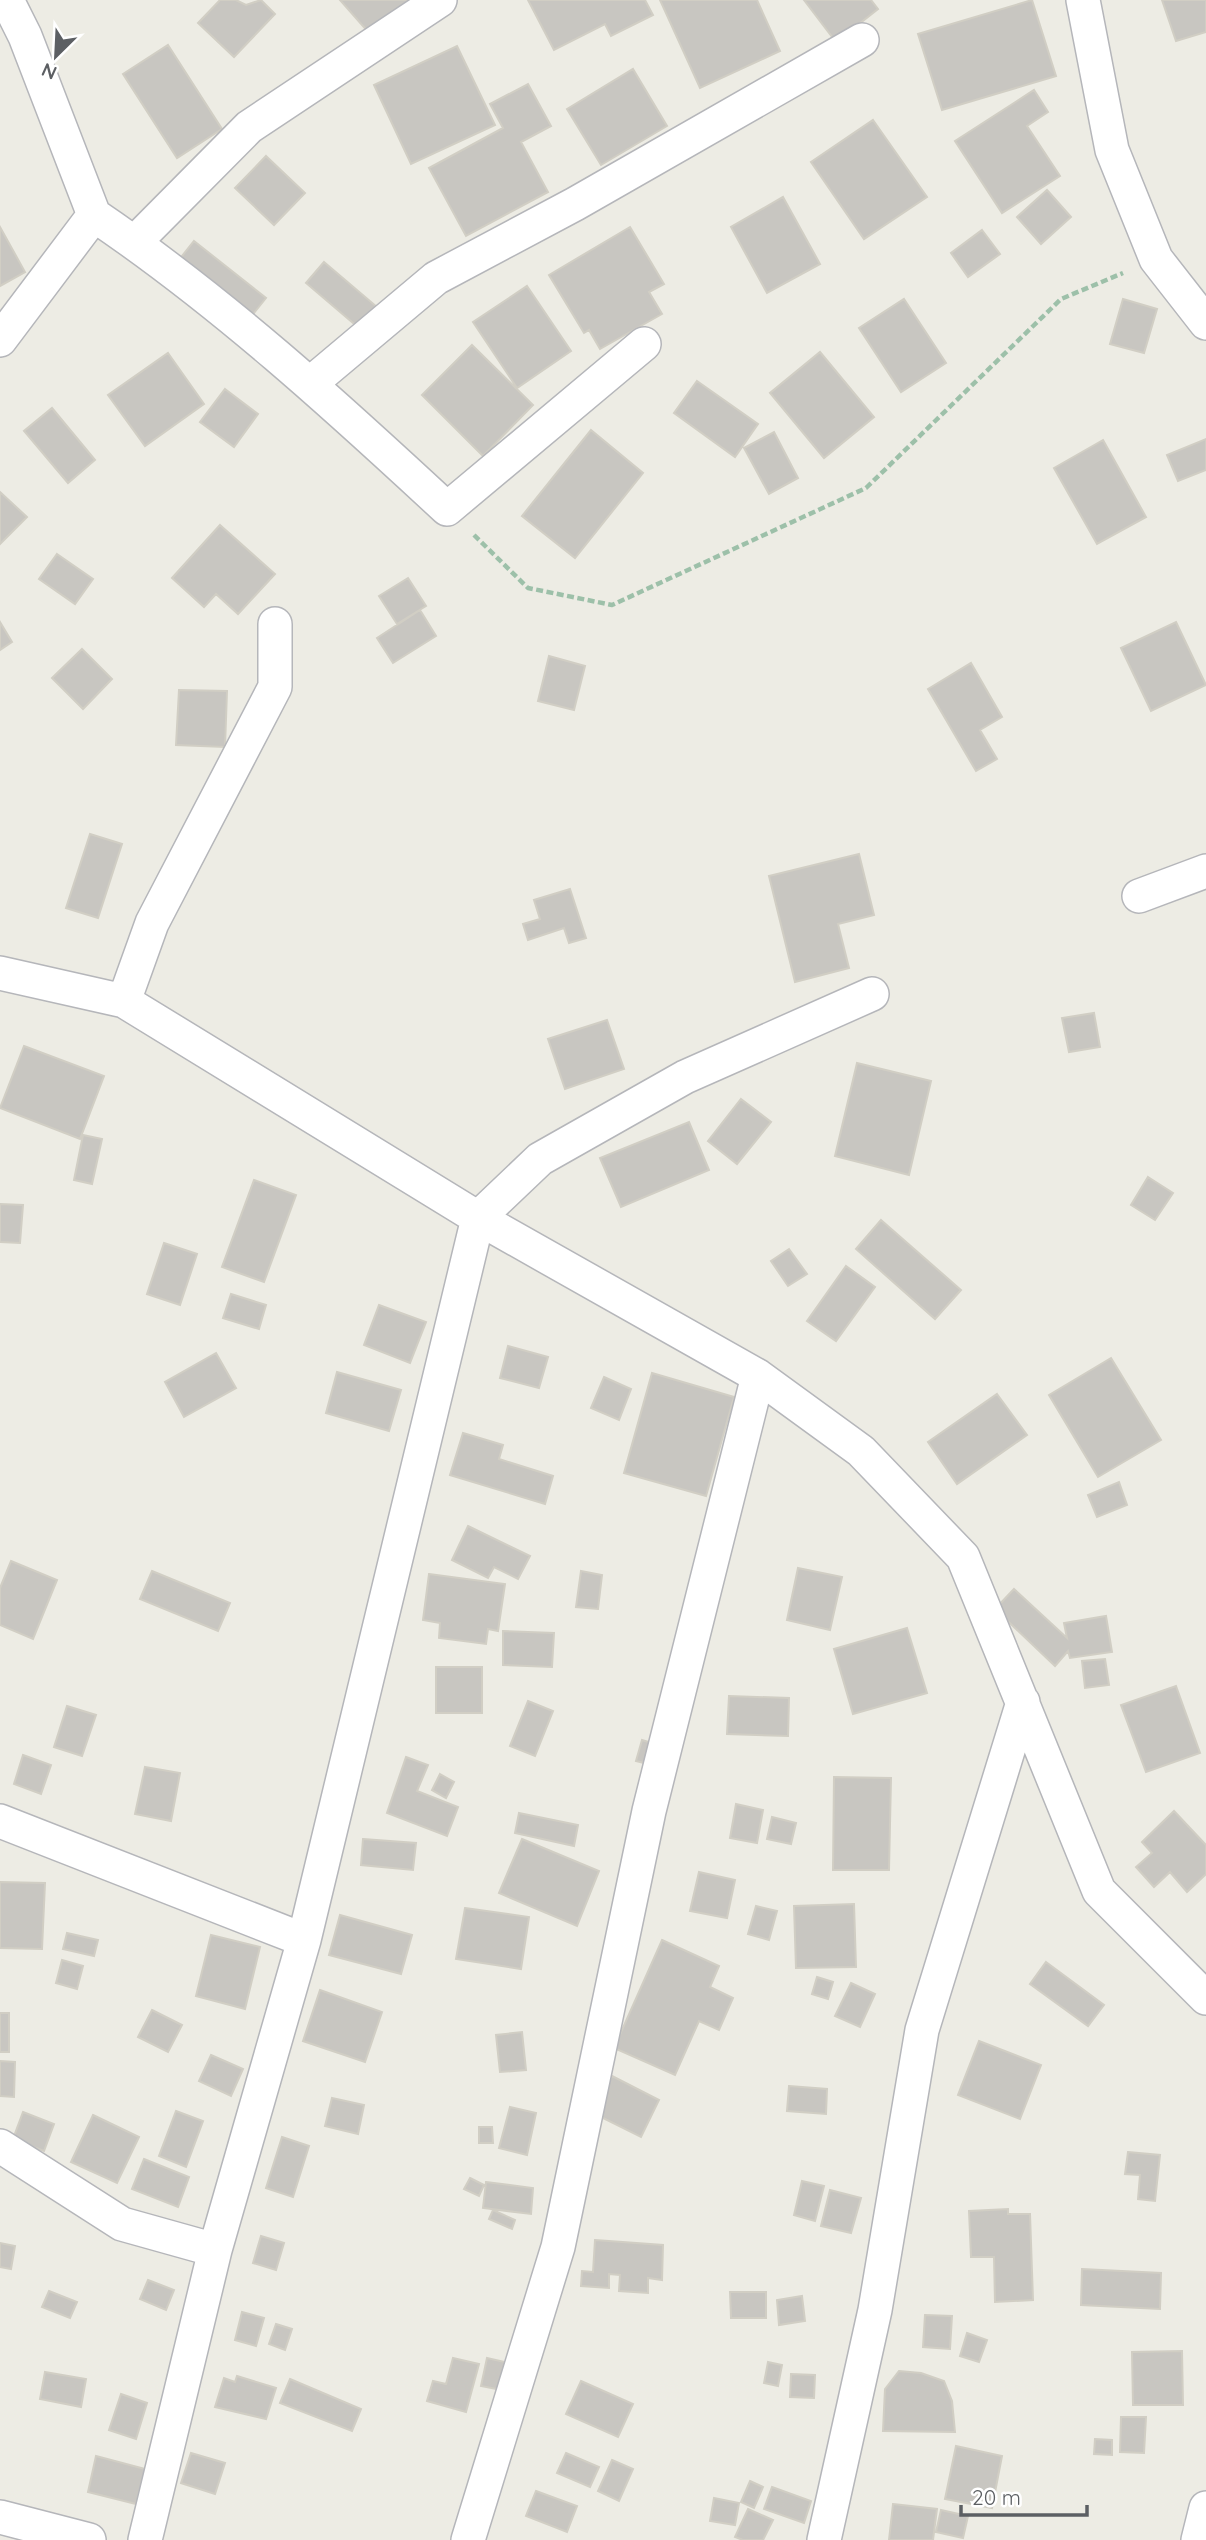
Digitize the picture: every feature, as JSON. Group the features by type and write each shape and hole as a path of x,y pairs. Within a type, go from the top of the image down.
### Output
{"street":[{"path":"7,0 25,36 94,215 135,243 312,383 447,509 644,344"},
{"path":"135,243 249,127 440,0"},
{"path":"1083,0 1112,150 1156,259 1206,323"},
{"path":"312,383 436,278 575,204 862,40"},
{"path":"0,340 94,215"},
{"path":"124,1001 152,923 275,687 275,624"},
{"path":"1139,895 1206,871"},
{"path":"0,973 124,1001 478,1218 758,1376 861,1451 964,1557 1099,1891 1206,1998"},
{"path":"145,2540 215,2250 304,1940 478,1218 540,1159 661,1091 872,994"},
{"path":"468,2540 558,2248 649,1811 758,1376"},
{"path":"824,2540 875,2311 922,2030 1023,1702"},
{"path":"0,1821 304,1940"},
{"path":"0,2146 122,2224 215,2250"},
{"path":"1198,2540 1206,2508"},
{"path":"0,2517 89,2540"}],"path":[{"path":"447,509 528,588 612,605 866,488 1061,299 1156,259"}],"building":[{"path":"220,0 236,0 246,5 261,0 275,14 234,57 198,23"},
{"path":"340,0 410,0 370,34"},
{"path":"528,0 645,0 653,15 611,36 605,24 554,50"},
{"path":"660,0 757,0 780,51 700,88"},
{"path":"804,0 871,0 878,9 836,42"},
{"path":"1032,0 1056,76 942,110 918,34"},
{"path":"1162,0 1206,0 1206,32 1176,41"},
{"path":"168,45 222,129 177,158 123,74"},
{"path":"457,46 495,125 411,164 374,85"},
{"path":"633,69 667,126 601,165 567,109"},
{"path":"528,84 551,126 521,142 548,192 466,236 429,168 503,128 490,104"},
{"path":"1034,90 1048,112 1027,126 1060,176 1002,213 955,141"},
{"path":"873,120 927,197 864,239 811,162"},
{"path":"266,156 305,193 274,225 235,188"},
{"path":"1047,190 1071,217 1041,244 1017,217"},
{"path":"783,197 820,264 767,293 731,227"},
{"path":"0,227 25,272 0,286"},
{"path":"630,227 664,284 649,292 662,314 600,349 589,330 584,333 549,275"},
{"path":"982,230 1000,254 968,277 951,253"},
{"path":"194,241 266,298 246,323 174,266"},
{"path":"324,262 377,307 359,328 306,283"},
{"path":"527,286 571,351 517,388 473,322"},
{"path":"904,299 946,363 901,392 859,328"},
{"path":"1123,299 1157,309 1144,353 1110,344"},
{"path":"472,345 533,405 483,456 422,395"},
{"path":"820,352 874,417 824,458 770,393"},
{"path":"168,353 204,404 145,446 108,395"},
{"path":"697,381 758,424 735,457 674,413"},
{"path":"225,389 258,414 234,447 200,422"},
{"path":"52,408 95,460 68,483 24,431"},
{"path":"591,430 643,473 575,558 522,516"},
{"path":"774,432 798,478 769,494 744,448"},
{"path":"1206,439 1206,470 1178,481 1167,455"},
{"path":"1103,440 1146,517 1097,544 1054,468"},
{"path":"0,492 27,517 0,544"},
{"path":"220,525 275,574 238,614 216,594 204,607 172,578"},
{"path":"57,554 93,579 75,604 39,579"},
{"path":"408,578 426,606 397,624 379,596"},
{"path":"420,610 436,636 393,663 377,638"},
{"path":"0,622 12,642 0,650"},
{"path":"1176,622 1206,685 1151,711 1121,648"},
{"path":"82,649 112,679 83,709 52,678"},
{"path":"549,656 585,666 574,710 538,701"},
{"path":"971,663 1002,717 980,730 997,759 976,771 928,689"},
{"path":"179,690 227,691 225,747 176,745"},
{"path":"90,834 122,844 98,918 66,908"},
{"path":"859,854 874,915 838,924 849,968 795,982 769,876"},
{"path":"570,889 586,938 569,943 564,928 528,940 523,924 540,919 534,900"},
{"path":"1094,1013 1100,1047 1069,1052 1062,1018"},
{"path":"607,1020 624,1069 565,1089 548,1039"},
{"path":"24,1046 104,1076 80,1139 0,1108"},
{"path":"857,1063 931,1081 909,1175 835,1156"},
{"path":"741,1099 771,1122 737,1164 708,1141"},
{"path":"689,1122 709,1170 621,1207 600,1158"},
{"path":"83,1135 102,1139 92,1184 74,1180"},
{"path":"1148,1177 1173,1193 1155,1220 1131,1205"},
{"path":"254,1180 296,1195 264,1282 222,1267"},
{"path":"0,1204 23,1205 20,1243 0,1242"},
{"path":"881,1220 961,1290 935,1319 856,1249"},
{"path":"164,1243 197,1254 180,1305 147,1294"},
{"path":"789,1249 807,1274 788,1286 771,1261"},
{"path":"846,1266 875,1287 836,1341 807,1321"},
{"path":"231,1294 266,1305 259,1329 223,1318"},
{"path":"379,1305 426,1322 410,1363 364,1345"},
{"path":"508,1346 548,1357 539,1388 500,1378"},
{"path":"216,1353 236,1388 184,1417 165,1382"},
{"path":"1111,1358 1161,1440 1098,1477 1049,1395"},
{"path":"337,1372 401,1390 389,1431 326,1413"},
{"path":"652,1373 734,1397 706,1496 624,1473"},
{"path":"604,1377 631,1389 619,1420 591,1408"},
{"path":"997,1394 1027,1435 957,1484 928,1442"},
{"path":"463,1433 503,1445 499,1459 553,1476 545,1504 450,1475"},
{"path":"1119,1482 1127,1505 1097,1517 1088,1495"},
{"path":"468,1526 530,1556 518,1579 494,1567 488,1578 452,1560"},
{"path":"11,1561 57,1580 33,1639 0,1625 0,1588"},
{"path":"798,1568 842,1577 830,1630 787,1620"},
{"path":"152,1571 230,1603 218,1631 140,1599"},
{"path":"581,1571 602,1575 598,1609 576,1607"},
{"path":"429,1574 505,1584 498,1631 488,1629 486,1644 439,1638 440,1623 423,1620"},
{"path":"1014,1589 1067,1638 1064,1623 1106,1616 1112,1652 1070,1658 1068,1651 1055,1666 995,1609"},
{"path":"907,1628 927,1693 853,1714 834,1649"},
{"path":"503,1631 554,1633 552,1667 503,1665"},
{"path":"1105,1659 1109,1685 1085,1688 1082,1661"},
{"path":"436,1667 482,1667 482,1713 436,1713"},
{"path":"1176,1686 1200,1753 1146,1772 1121,1705"},
{"path":"729,1696 789,1698 788,1736 727,1734"},
{"path":"528,1701 553,1711 535,1756 510,1746"},
{"path":"67,1706 96,1715 82,1756 54,1747"},
{"path":"642,1740 658,1745 652,1765 636,1761"},
{"path":"23,1755 51,1765 41,1794 14,1784"},
{"path":"406,1757 428,1765 417,1791 458,1807 447,1836 387,1813"},
{"path":"145,1767 180,1773 171,1821 135,1814"},
{"path":"440,1774 454,1782 446,1798 432,1790"},
{"path":"834,1777 891,1778 889,1870 833,1870"},
{"path":"736,1804 763,1810 757,1843 730,1838"},
{"path":"1174,1811 1206,1845 1206,1874 1187,1892 1170,1872 1154,1887 1136,1867 1152,1853 1142,1842"},
{"path":"519,1813 578,1825 574,1846 515,1833"},
{"path":"772,1817 796,1823 791,1844 767,1839"},
{"path":"363,1839 416,1843 413,1870 361,1865"},
{"path":"522,1839 599,1871 577,1926 499,1893"},
{"path":"699,1872 735,1880 727,1918 690,1911"},
{"path":"0,1882 45,1883 42,1949 0,1948"},
{"path":"854,1904 856,1967 796,1968 794,1906"},
{"path":"756,1906 777,1911 769,1940 748,1934"},
{"path":"465,1908 529,1917 521,1969 456,1959"},
{"path":"340,1915 412,1935 401,1974 329,1955"},
{"path":"67,1933 98,1940 94,1956 63,1949"},
{"path":"211,1935 260,1947 245,2009 196,1996"},
{"path":"662,1940 719,1966 710,1987 733,1998 719,2030 699,2021 675,2075 614,2048"},
{"path":"62,1960 83,1966 77,1989 56,1983"},
{"path":"1046,1962 1104,2005 1088,2026 1030,1984"},
{"path":"817,1977 833,1982 828,1999 812,1994"},
{"path":"851,1983 875,1994 860,2027 835,2016"},
{"path":"320,1990 382,2012 365,2062 303,2041"},
{"path":"152,2010 182,2025 168,2052 138,2037"},
{"path":"0,2013 9,2013 9,2052 0,2052"},
{"path":"522,2032 526,2070 500,2072 496,2035"},
{"path":"979,2041 1041,2065 1020,2119 958,2095"},
{"path":"211,2055 243,2069 231,2096 199,2081"},
{"path":"0,2061 15,2062 14,2097 0,2096"},
{"path":"612,2076 659,2100 641,2137 593,2113"},
{"path":"789,2086 827,2089 826,2114 787,2111"},
{"path":"332,2098 364,2105 358,2134 325,2126"},
{"path":"510,2107 536,2113 527,2155 499,2148"},
{"path":"176,2111 203,2121 186,2167 159,2156"},
{"path":"23,2112 54,2124 44,2151 13,2139"},
{"path":"93,2115 139,2137 117,2183 71,2162"},
{"path":"479,2127 492,2127 493,2143 479,2143"},
{"path":"282,2137 309,2146 293,2197 266,2188"},
{"path":"1128,2152 1160,2155 1155,2201 1138,2199 1140,2175 1125,2174"},
{"path":"144,2159 189,2177 178,2207 132,2189"},
{"path":"470,2178 484,2185 479,2196 464,2189"},
{"path":"802,2181 824,2186 815,2221 794,2215"},
{"path":"486,2182 533,2188 531,2214 483,2208"},
{"path":"830,2190 861,2198 851,2233 821,2226"},
{"path":"1008,2209 1008,2214 1030,2214 1033,2300 995,2302 994,2257 971,2257 969,2211"},
{"path":"493,2210 515,2220 512,2229 489,2219"},
{"path":"261,2236 284,2243 276,2270 253,2263"},
{"path":"595,2240 663,2245 662,2280 648,2278 648,2293 619,2291 620,2275 609,2274 609,2288 581,2286 582,2271 593,2272"},
{"path":"0,2243 15,2246 11,2269 0,2267"},
{"path":"1082,2269 1161,2273 1160,2309 1081,2305"},
{"path":"148,2280 174,2290 166,2310 140,2299"},
{"path":"49,2291 77,2302 70,2318 42,2307"},
{"path":"730,2292 766,2292 766,2318 731,2318"},
{"path":"802,2296 805,2321 779,2325 777,2300"},
{"path":"242,2312 264,2318 256,2346 235,2340"},
{"path":"925,2315 952,2316 950,2349 923,2347"},
{"path":"276,2324 292,2329 285,2350 269,2344"},
{"path":"967,2333 987,2340 979,2362 960,2356"},
{"path":"1182,2351 1183,2405 1133,2405 1132,2352"},
{"path":"453,2358 479,2364 466,2412 427,2401 433,2381 446,2384"},
{"path":"487,2358 513,2364 507,2391 481,2386"},
{"path":"768,2362 782,2365 778,2386 764,2383"},
{"path":"899,2371 921,2373 944,2381 952,2401 955,2432 883,2431 885,2389"},
{"path":"45,2372 86,2379 81,2407 40,2399"},
{"path":"791,2374 815,2375 814,2398 790,2397"},
{"path":"237,2376 276,2388 266,2419 215,2407 224,2378 235,2382"},
{"path":"290,2379 361,2409 352,2431 280,2403"},
{"path":"581,2381 633,2404 618,2437 566,2414"},
{"path":"121,2394 147,2403 136,2439 109,2430"},
{"path":"1121,2417 1146,2417 1144,2453 1120,2452"},
{"path":"1095,2439 1112,2440 1112,2455 1094,2454"},
{"path":"956,2446 1002,2456 992,2508 945,2499"},
{"path":"191,2453 225,2463 215,2494 181,2483"},
{"path":"566,2453 599,2467 590,2487 557,2473"},
{"path":"96,2456 145,2469 136,2504 88,2492"},
{"path":"612,2460 633,2469 619,2501 598,2491"},
{"path":"750,2481 763,2487 754,2508 741,2502"},
{"path":"772,2487 811,2501 804,2523 764,2509"},
{"path":"536,2491 577,2506 567,2532 526,2516"},
{"path":"714,2498 739,2503 735,2525 710,2521"},
{"path":"893,2504 937,2509 933,2540 889,2540"},
{"path":"748,2509 773,2520 763,2540 743,2540 735,2537"},
{"path":"941,2510 968,2516 963,2538 936,2532"}]}
